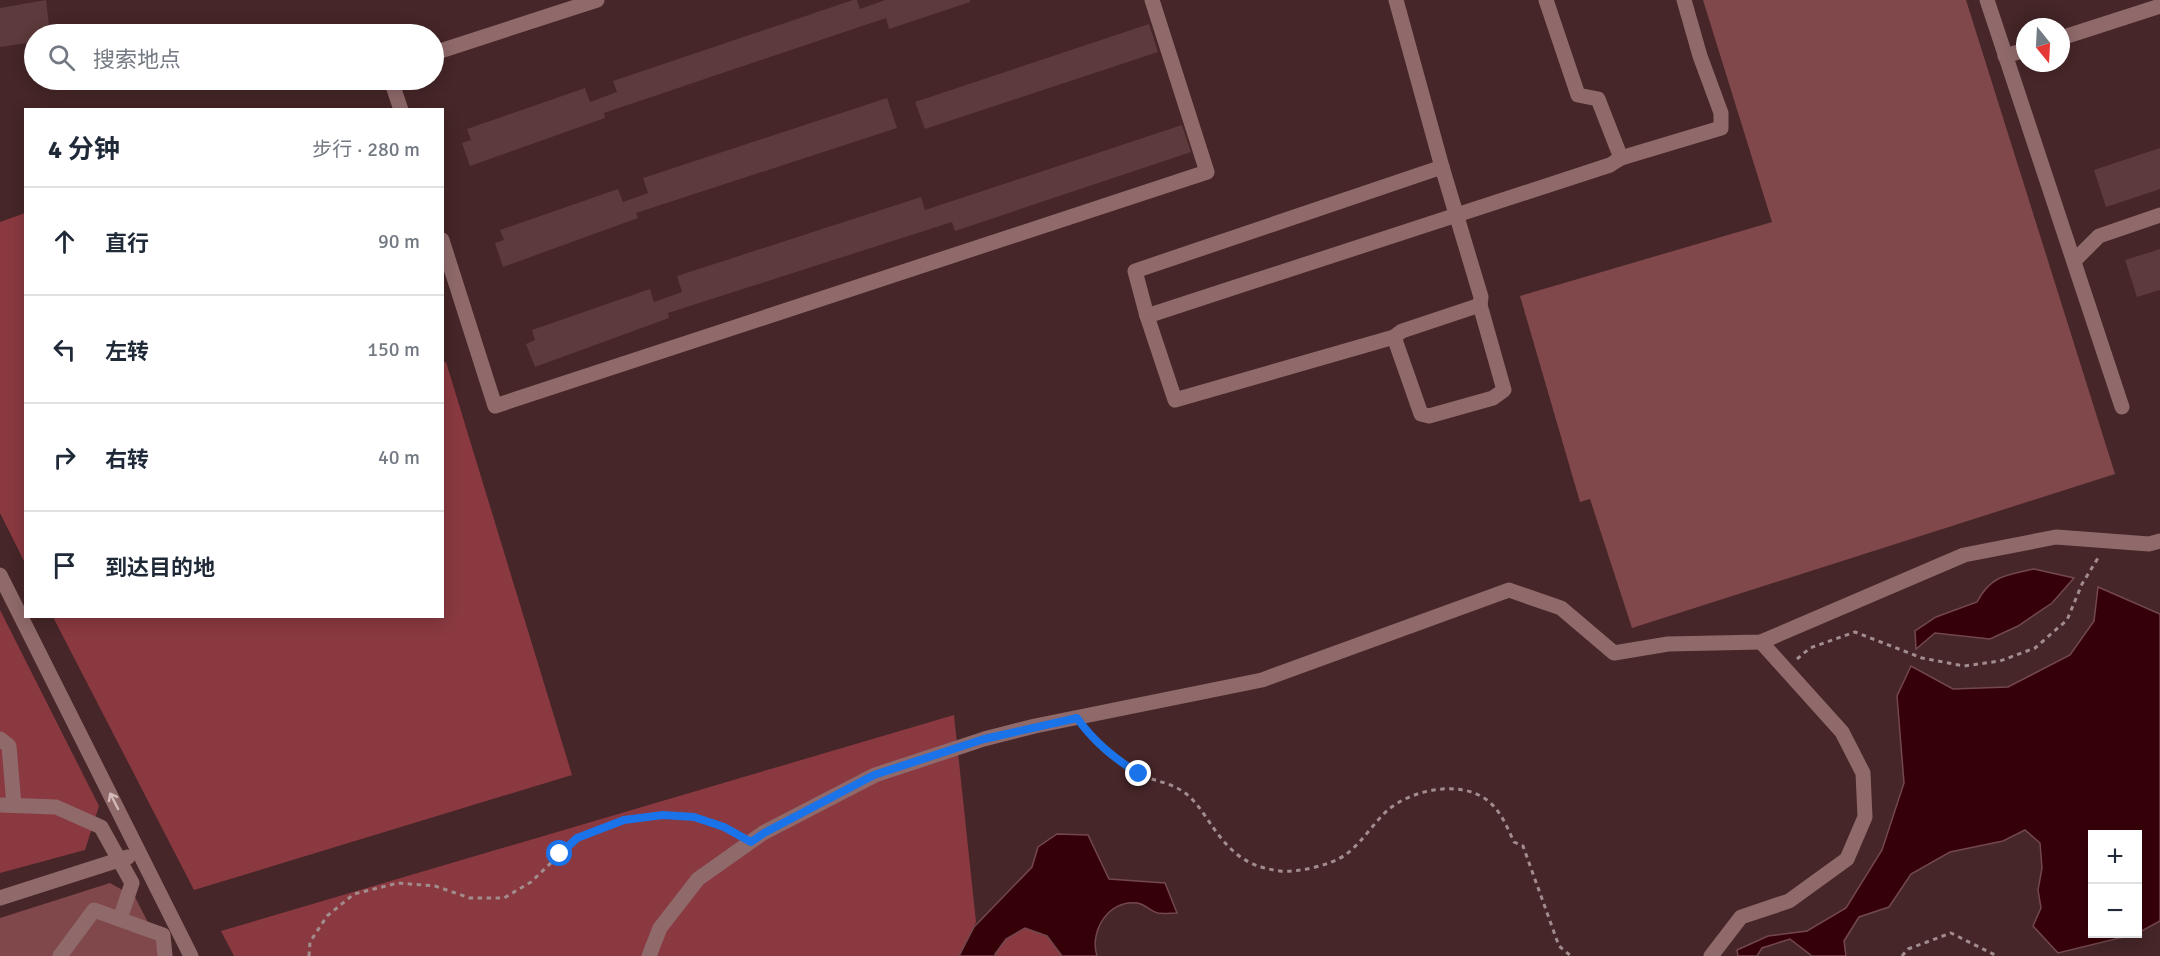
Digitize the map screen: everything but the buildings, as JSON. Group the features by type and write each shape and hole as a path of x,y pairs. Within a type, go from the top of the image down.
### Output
{"street":[{"path":"444,50 597,0"},
{"path":"444,246 495,406 1207,172 1152,0"},
{"path":"1394,337 1421,414 1429,416 1493,398 1504,390 1480,305 1481,297 1396,0"},
{"path":"1546,0 1578,95 1598,99 1621,158"},
{"path":"1147,316 1610,165 1621,158 1721,128 1721,113 1700,56 1684,0"},
{"path":"1987,0 2122,407"},
{"path":"2070,35 2160,6"},
{"path":"2006,57 2016,53"},
{"path":"394,90 400,108"},
{"path":"1442,167 1135,271 1147,316 1175,400 1394,337 1401,331 1480,305"},
{"path":"2074,261 2099,236 2160,215"},
{"path":"649,956 660,928 698,879 764,833 874,775 984,739 1262,680 1509,590 1561,608 1614,653 1668,645 1761,642 1964,555 2056,537 2149,544 2160,541"},
{"path":"0,575 191,956"},
{"path":"1711,956 1741,917 1789,901 1848,860 1865,817 1863,772 1842,732 1761,642"},
{"path":"0,739 9,746 7,805 56,807 101,827 132,883 120,920"},
{"path":"0,898 140,854"},
{"path":"60,956 94,910 163,935 165,956"}],"path":[{"path":"1784,669 1810,648 1855,632 1922,658 1964,666 2000,661 2035,648 2067,620 2082,584 2097,558 2122,542"},
{"path":"1077,718 1089,735 1112,756 1139,774 1180,789 1194,801 1225,846 1251,864 1281,871 1324,866 1345,855 1389,809 1409,796 1435,790 1463,790 1486,800 1502,817 1514,842 1523,846 1559,946 1571,956"},
{"path":"309,956 310,942 327,916 354,894 398,883 435,886 470,898 504,898 531,882 577,838 624,820 663,815 694,817 724,827 751,842"},
{"path":"1902,956 1908,949 1951,933 1997,956"}],"shaded area":[{"path":"1703,0 1966,0 2115,474 1632,628 1590,499 1580,502 1520,296 1772,222"},
{"path":"24,214 24,561 0,513 0,222"},
{"path":"444,362 446,362 572,775 194,890 54,618 444,618"},
{"path":"2034,569 2074,578 2052,603 2018,626 1990,639 1935,633 1916,649 1915,631 1936,617 1977,602 1994,581"},
{"path":"2098,587 2160,614 2160,921 2142,931 2142,830 2088,830 2088,938 2120,938 2058,953 2033,926 2041,908 2038,890 2042,868 2040,843 2025,830 2003,841 1950,852 1911,874 1889,907 1859,917 1844,941 1846,956 1812,956 1790,939 1762,948 1757,956 1738,956 1737,950 1768,936 1807,931 1846,908 1882,850 1904,783 1897,696 1911,666 1953,689 2008,687 2070,655 2094,621"},
{"path":"0,610 99,806 85,850 0,873"},
{"path":"954,715 976,922 959,956 234,956 221,931"},
{"path":"1057,834 1088,835 1109,879 1165,883 1177,913 1158,913 1137,903 1118,906 1110,911 1099,927 1095,946 1097,956 1062,956 1047,936 1025,928 1006,939 995,954 996,956 959,956 974,927 1032,867 1038,847"},
{"path":"110,883 135,897 165,956 0,956 0,918"},
{"path":"1025,928 1047,936 1062,956 996,956 995,954 1006,939"}],"route":[{"path":"560,854 577,838 624,820 663,815 694,817 724,827 751,842 874,775 984,739 1077,718 1089,735 1112,756 1139,774"}]}
